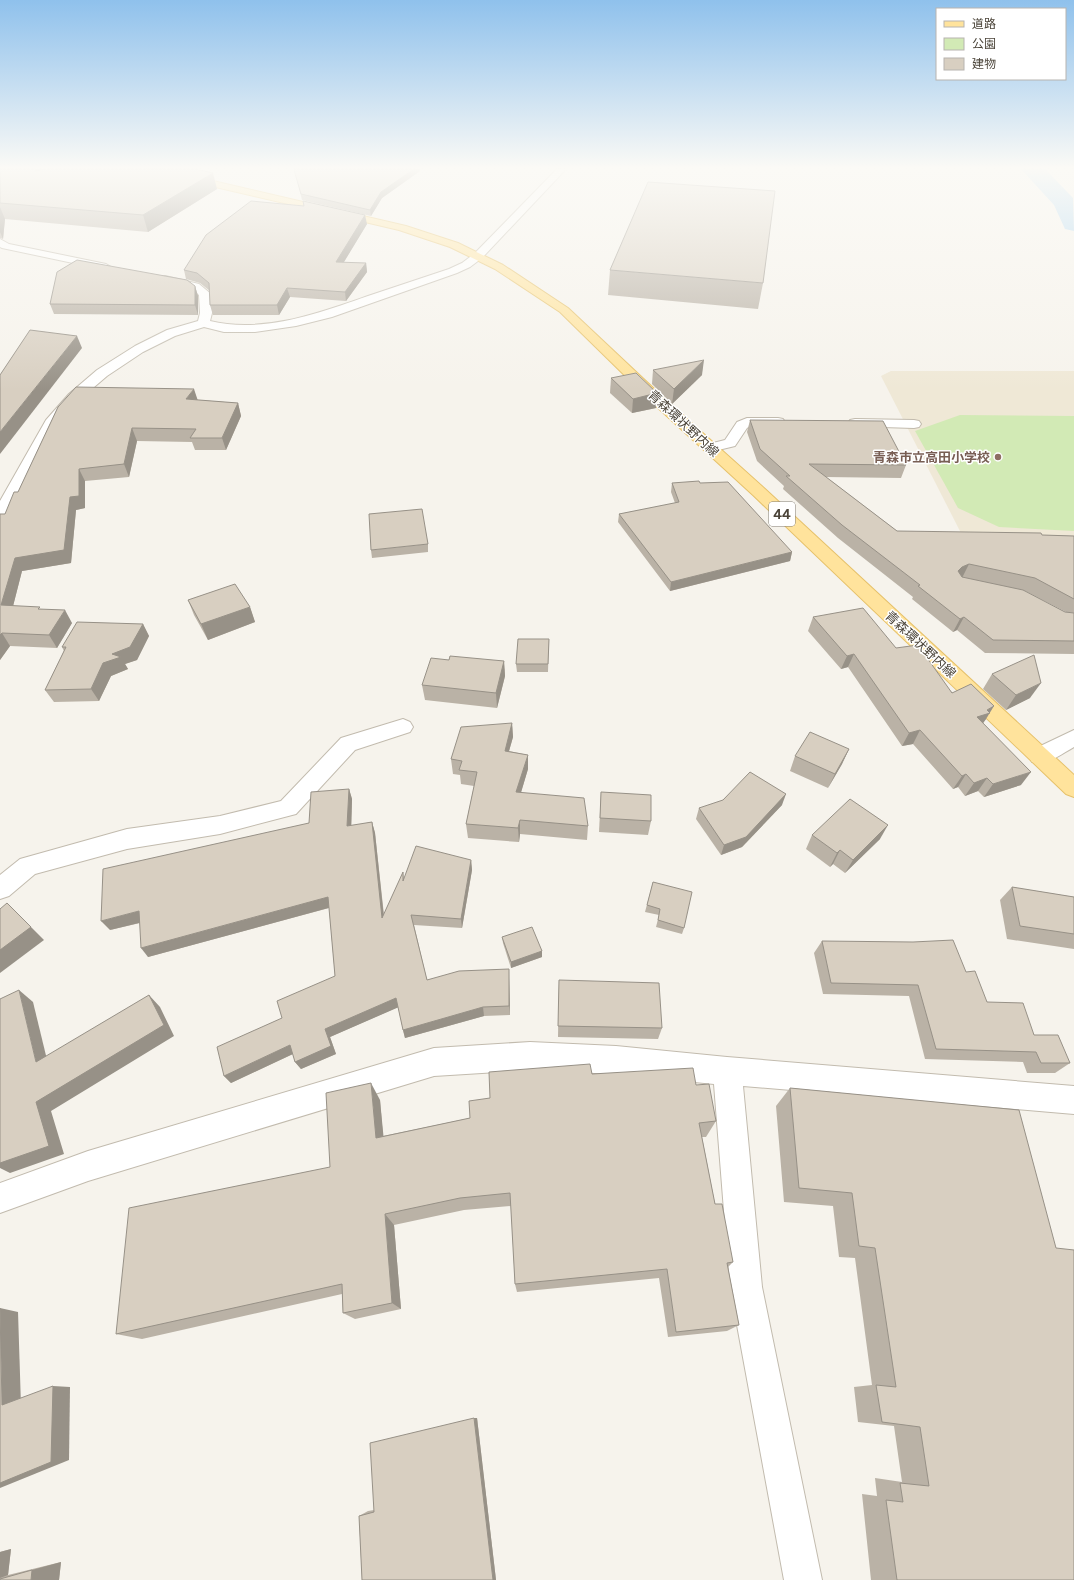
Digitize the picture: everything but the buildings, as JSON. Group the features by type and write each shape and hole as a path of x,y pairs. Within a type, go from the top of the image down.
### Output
{"main road":[{"name":"青森環状野内線","path":"447,243 499,267 564,310 1074,788"}],"street":[{"path":"0,516 53,420 74,397 102,373 139,349 171,333 204,323 224,328 255,328 292,323 328,314 453,271 466,265 478,256 491,243"},
{"path":"2,246 114,268"},
{"path":"151,276 195,286 205,294 206,313 204,323"},
{"path":"710,448 730,443 742,425 747,422 791,422"},
{"path":"845,423 914,424"},
{"path":"0,889 28,866 127,839 220,825 288,808 348,744 403,727"},
{"path":"1040,756 1074,738"},
{"path":"0,1198 88,1166 434,1062 530,1056 616,1060 727,1071 1074,1100"},
{"path":"727,1071 746,1287 803,1580"}],"shaded area":[{"name":"青森市立高田小学校","path":"891,371 1074,371 1074,543 964,539 881,376"}],"green space":[{"path":"960,415 1074,416 1074,531 999,527 958,508 915,431"}],"place":[{"name":"青森市立高田小学校","path":"998,457"}]}
